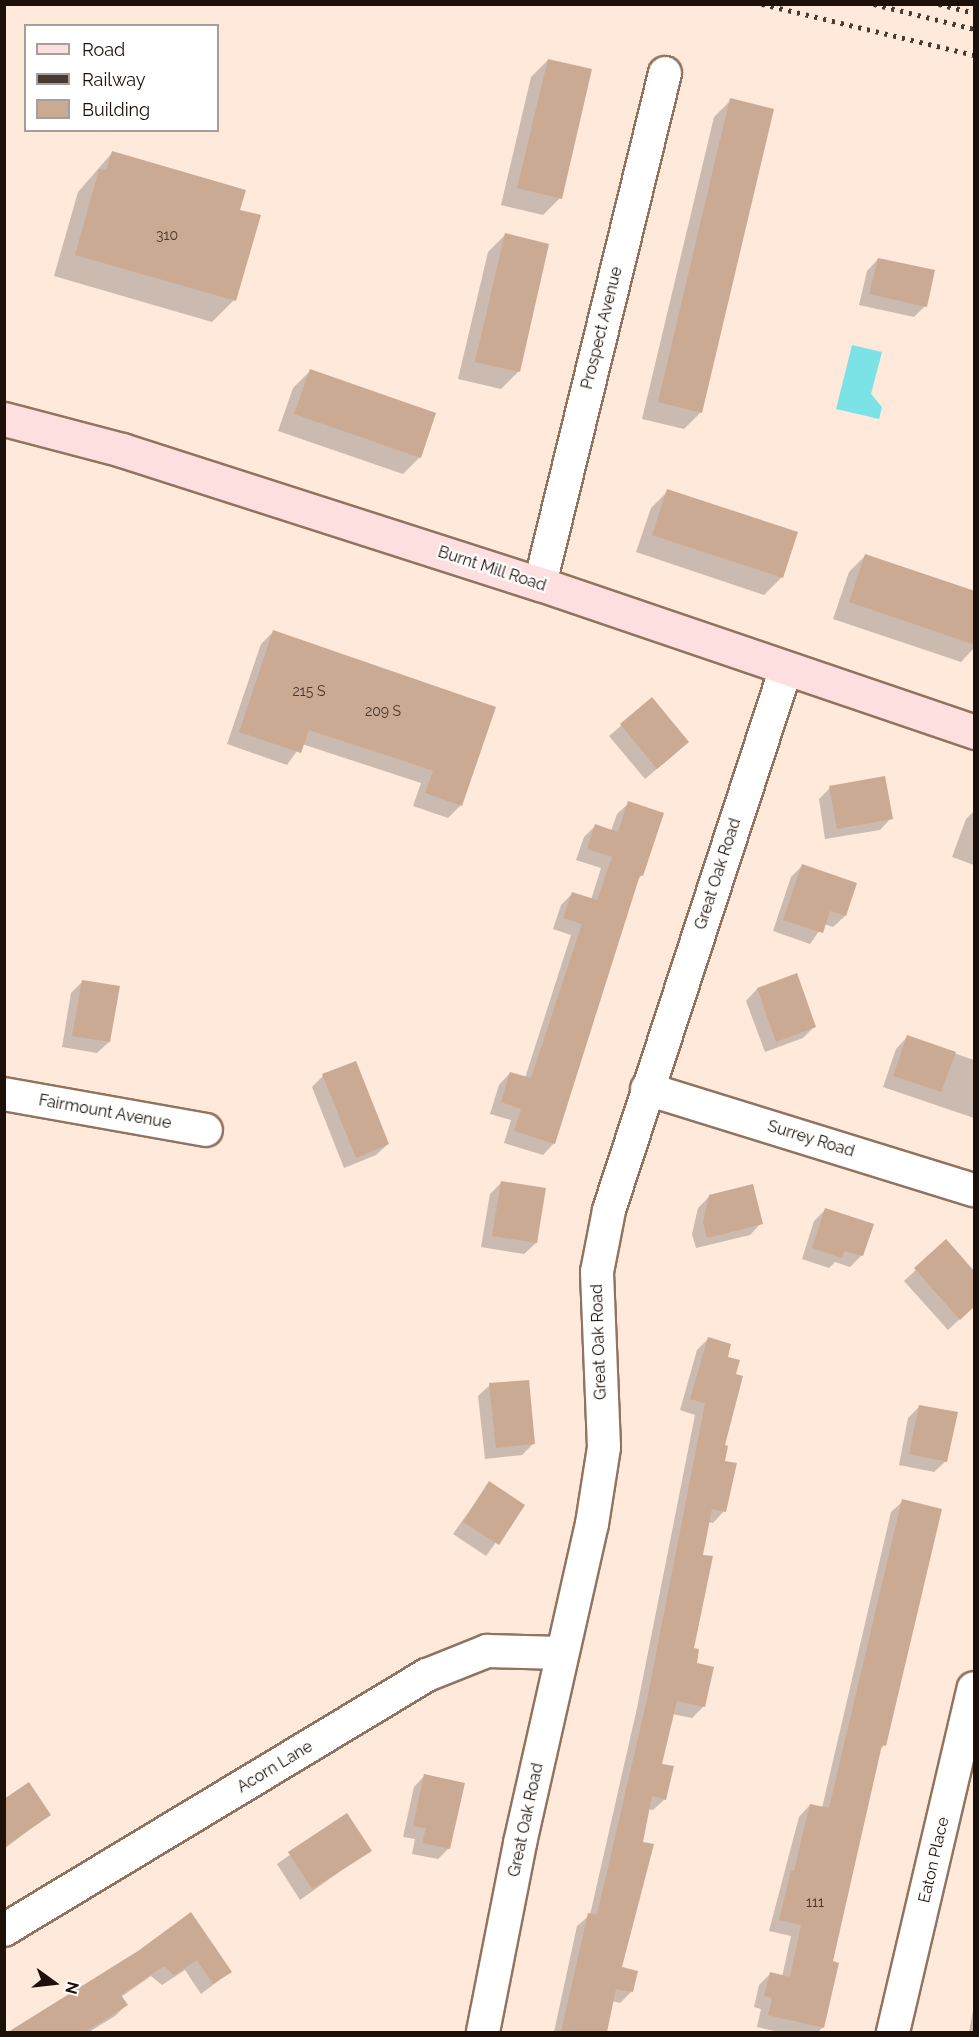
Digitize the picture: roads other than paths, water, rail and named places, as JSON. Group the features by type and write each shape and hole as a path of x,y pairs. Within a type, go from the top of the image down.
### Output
{"main road":[{"name":"Burnt Mill Road","path":"4,419 122,450 540,584 975,732"}],"street":[{"name":"Prospect Avenue","path":"540,584 665,73"},
{"name":"Great Oak Road","path":"483,2032 562,1653 592,1524 604,1447 597,1272 609,1210 786,668"},
{"name":"Surrey Road","path":"647,1089 975,1190"},
{"name":"Fairmount Avenue","path":"4,1094 206,1130"},
{"name":"Acorn Lane","path":"4,1930 427,1675 487,1651 562,1653"},
{"name":"Eaton Place","path":"893,2032 975,1688"}],"water":[{"path":"852,345 882,352 871,394 882,407 879,419 836,409"}],"railway":[{"path":"762,4 974,55"},
{"path":"874,4 974,29"},
{"path":"939,4 974,13"}]}
